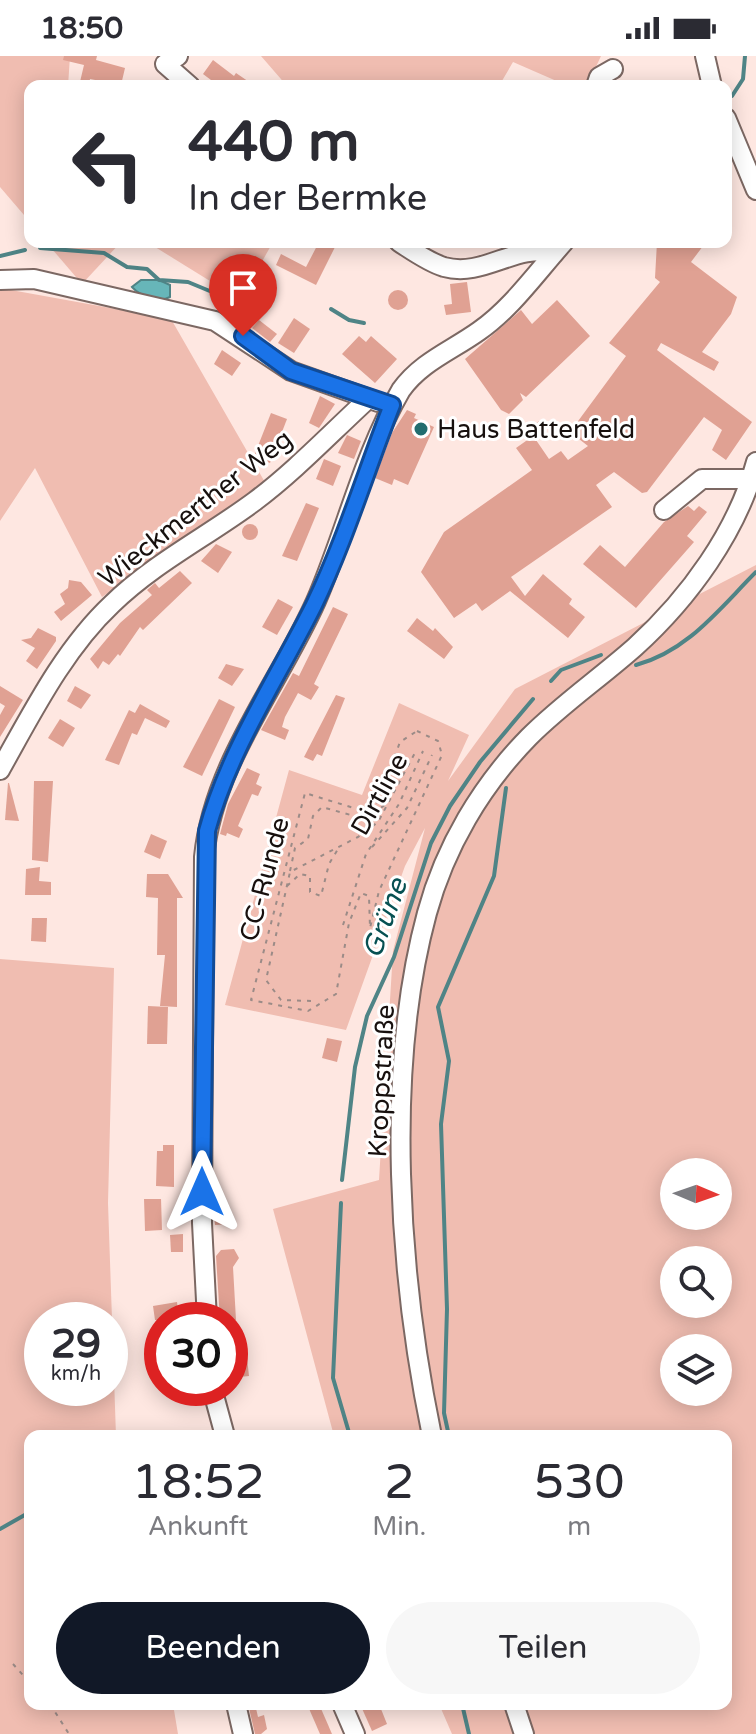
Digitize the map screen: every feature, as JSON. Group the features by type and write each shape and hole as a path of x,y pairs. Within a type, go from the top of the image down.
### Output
{"street":[{"path":"178,56 165,64 183,80"},
{"path":"705,56 708,80"},
{"path":"598,80 613,69"},
{"path":"732,132 756,190"},
{"path":"410,248 445,267 473,269 541,248"},
{"path":"206,1302 202,1223 207,831 213,806 259,708 315,602 392,405 409,379 445,351 480,331 546,248"},
{"path":"0,280 34,279 215,321 291,371 392,405"},
{"name":"Wieckmerther Weg","path":"0,770 41,697 79,641 111,604 156,568 256,500 368,399"},
{"path":"664,510 702,479 754,471"},
{"name":"Kroppstraße","path":"431,1430 410,1304 402,1163 408,1011 427,912 446,860 469,813 497,771 556,710 635,646 674,606 717,547 747,495 754,471"},
{"path":"217,1406 223,1430"},
{"path":"237,1710 243,1734"},
{"path":"345,1710 355,1734"},
{"path":"516,1710 524,1734"}],"path":[{"name":"CC-Runde","path":"417,731 438,741 442,755 379,891 370,928 369,896 361,893 349,923 336,994 308,1011 251,1000 305,793 357,809 378,802 400,742 417,731"},
{"path":"290,872 339,847 378,822 417,749"},
{"name":"Dirtline","path":"343,925 366,854 399,804 423,751"},
{"name":"Dirtline","path":"366,854 407,808 432,755"},
{"path":"311,1001 281,1000 266,980 295,848 308,839 313,816 322,807 365,819 391,800"},
{"path":"286,887 300,874 310,876 310,892 321,896 329,864 339,847"},
{"path":"13,1664 24,1676"},
{"path":"54,1710 69,1734"}],"shaded area":[{"path":"0,56 70,56 68,80 24,80 24,215 0,187"},
{"path":"261,56 601,56 590,80 554,80 513,62 502,80 282,80"},
{"path":"51,248 115,248 82,284"},
{"path":"157,248 270,248 250,283 231,294"},
{"path":"0,288 171,319 266,484 102,597 35,468 0,521"},
{"path":"756,565 756,1734 452,1734 442,1710 732,1710 732,1430 332,1430 273,1209 379,1180 393,951 425,828 405,866 346,1030 225,1005 289,770 362,795 399,703 469,735 448,781 515,689"},
{"path":"0,959 114,968 108,1203 111,1302 24,1302 24,1406 115,1406 116,1430 24,1430 24,1710 174,1710 178,1734 0,1734"}],"water":[{"path":"141,280 159,280 170,285 170,297 155,299 140,293 132,287"}],"building":[{"path":"64,56 97,56 96,60 125,68 122,80 80,80 84,65 63,60"},
{"path":"213,60 234,76 236,73 246,80 211,80 203,74"},
{"path":"316,248 334,248 316,285 276,265 281,254 306,267"},
{"path":"657,248 702,248 691,262 737,297 731,314 702,352 719,362 714,371 661,343 657,350 752,422 726,460 712,450 722,430 704,417 647,492 642,493 614,472 596,485 612,507 511,577 525,596 543,574 572,599 569,604 585,617 568,638 510,591 482,611 476,603 454,618 421,572 444,532 532,470 516,448 533,436 528,429 539,421 547,433 536,440 549,459 561,451 568,460 588,446 570,432 626,356 609,343 660,282 655,278"},
{"path":"467,282 471,312 446,315 444,305 452,304 450,284"},
{"path":"394,290 402,290 408,300 402,310 394,310 388,304 388,296"},
{"path":"557,300 590,336 526,397 520,393 523,400 509,414 501,410 465,359 521,310 532,324"},
{"path":"294,318 310,329 294,353 278,343"},
{"path":"259,320 277,334 270,342 252,328"},
{"path":"359,336 366,342 371,336 397,359 375,383 342,354"},
{"path":"222,350 241,363 232,376 214,364"},
{"path":"320,396 335,404 319,428 309,423"},
{"path":"407,410 416,414 414,418 434,427 408,485 394,479 392,485 375,478 392,433"},
{"path":"271,413 287,419 270,463 254,456"},
{"path":"347,435 361,441 354,459 338,453"},
{"path":"324,459 341,466 333,486 316,479"},
{"path":"306,503 319,508 297,561 282,556"},
{"path":"688,506 694,511 699,506 707,512 687,536 694,542 636,608 583,564 600,545 625,567 664,522"},
{"path":"247,524 253,524 258,532 256,538 247,540 242,535 242,529"},
{"path":"216,544 232,552 218,573 201,561"},
{"path":"180,571 192,583 143,630 140,627 120,656 118,654 109,665 103,661 98,669 90,659 120,623 152,595 147,590 155,583 159,588"},
{"path":"69,580 81,582 92,595 61,621 54,612 65,604 60,594 68,588"},
{"path":"278,599 293,607 277,635 262,627"},
{"path":"333,607 348,614 314,684 319,687 311,700 298,693 282,727 289,730 285,740 261,730 293,673 299,676"},
{"path":"417,618 433,631 435,628 453,647 444,659 407,631"},
{"path":"38,628 56,637 56,641 37,669 26,661 35,648 21,640 31,638"},
{"path":"226,664 244,669 232,686 218,678"},
{"path":"0,686 23,700 0,737 0,715 5,706 0,703"},
{"path":"75,686 91,695 81,709 67,701"},
{"path":"336,695 345,698 322,756 317,754 313,761 304,757"},
{"path":"219,699 235,707 202,776 183,767"},
{"path":"140,704 170,721 166,728 145,718 137,735 132,733 119,765 105,760 129,710 135,713"},
{"path":"60,719 75,728 63,747 48,738"},
{"path":"247,768 260,774 256,784 262,787 258,796 252,794 238,826 243,829 239,838 227,833 226,836 220,834 228,804"},
{"path":"34,781 53,781 48,862 32,860"},
{"path":"9,783 19,821 5,820"},
{"path":"151,834 167,841 160,859 144,852"},
{"path":"40,867 39,881 51,882 51,895 25,895 26,869"},
{"path":"147,874 168,874 183,898 177,898 177,1007 160,1006 165,955 157,955 158,898 146,897"},
{"path":"32,918 47,918 46,942 31,941"},
{"path":"148,1006 168,1007 167,1044 147,1044"},
{"path":"327,1038 342,1041 337,1062 322,1058"},
{"path":"163,1145 174,1145 174,1187 156,1186 157,1151 163,1151"},
{"path":"144,1199 161,1199 162,1230 145,1231"},
{"path":"230,1207 231,1224 215,1225 214,1208"},
{"path":"183,1234 183,1252 171,1252 170,1235"},
{"path":"234,1249 239,1258 233,1267 235,1302 219,1302 216,1256 221,1250"},
{"path":"249,1710 256,1710 258,1717 264,1715 267,1729 255,1734"},
{"path":"310,1710 322,1710 332,1734 320,1734"},
{"path":"363,1710 381,1710 387,1724 372,1731"}],"waterway":[{"path":"732,96 743,79 745,56"},
{"path":"40,248 104,253 127,267 147,269 159,280 188,282 229,299 271,296"},
{"path":"0,256 25,250"},
{"path":"331,309 349,320 364,323"},
{"name":"Grüne","path":"636,665 655,659 687,639 756,572"},
{"name":"Grüne","path":"551,681 561,670 601,655"},
{"name":"Grüne","path":"342,1180 355,1067 367,1016 394,957 431,843 450,806 480,762 533,699"},
{"path":"448,1430 444,1413 447,1309 441,1124 449,1061 438,1007 494,876 506,788"},
{"name":"Grüne","path":"341,1203 333,1378 348,1430"},
{"path":"0,1529 24,1515"},
{"name":"Grüne","path":"463,1710 469,1734"}],"place":[{"name":"Haus Battenfeld","path":"421,429"}],"route":[{"path":"202,1192 204,857 213,806 259,708 315,602 392,405 291,371 243,336"}]}
